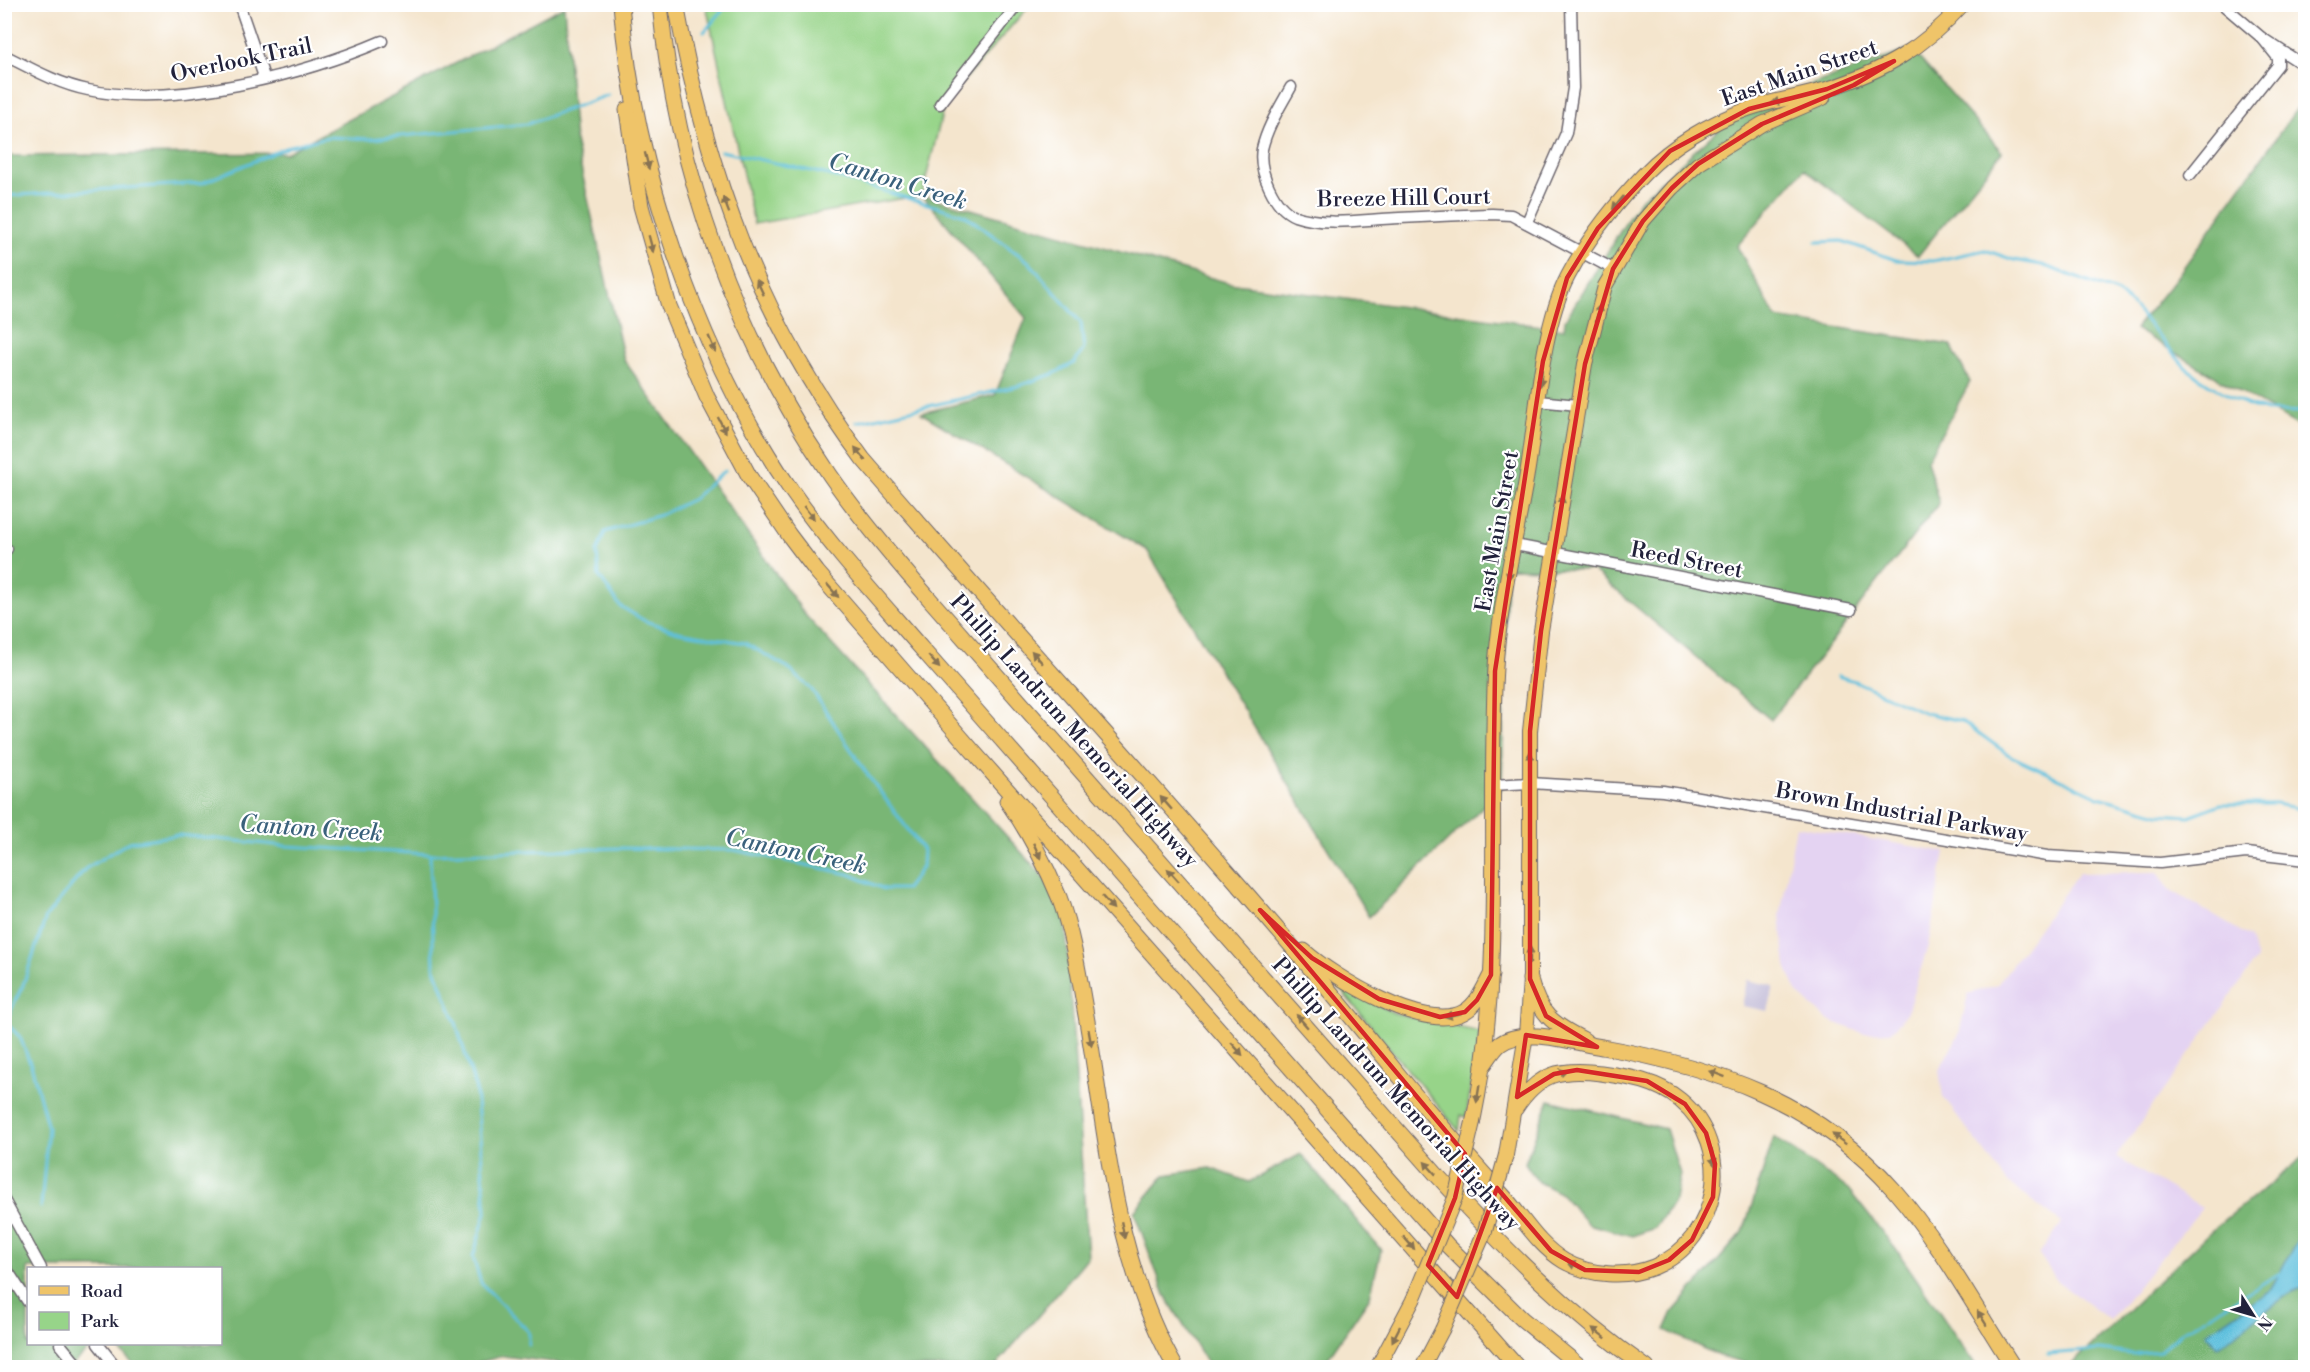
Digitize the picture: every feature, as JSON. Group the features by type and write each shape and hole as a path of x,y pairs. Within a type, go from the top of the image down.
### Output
{"highway":[{"path":"621,4 629,133 641,206 669,306 707,397 749,476 789,536 817,572 1518,1368"},
{"name":"Phillip Landrum Memorial Highway","path":"660,4 668,69 683,144 714,248 761,359 784,402 831,477 933,603 1450,1189 1557,1299 1647,1368"},
{"path":"676,4 694,96 722,192 768,305 827,408 884,483 1260,910 1532,1232 1561,1259 1599,1273 1639,1272 1669,1260 1692,1240 1701,1226 1713,1197 1714,1164 1706,1133 1692,1112 1676,1096 1647,1080 1571,1070 1541,1080 1529,1090 1515,1109"},
{"path":"622,20 633,103 658,201 672,245 717,357 764,446 791,490 887,609 1447,1245 1522,1319 1582,1368"},
{"path":"972,749 1030,834 1060,899 1081,983 1123,1230 1143,1297 1176,1368"},
{"path":"1260,910 1312,958 1335,975 1378,999 1414,1011 1440,1017 1458,1016 1471,1007 1491,975"},
{"path":"1530,979 1545,1016 1561,1028 1597,1047"},
{"path":"1483,1066 1500,1044 1526,1035 1676,1061 1734,1080 1796,1110 1844,1143 1883,1178 1912,1212 2014,1368"}],"main road":[{"name":"East Main Street","path":"1422,1368 1442,1330 1485,1231 1506,1155 1515,1109 1526,1035 1530,979 1530,731 1541,631 1553,553 1585,364 1605,286 1642,221 1698,164 1762,124 1854,85 1894,61 1937,33 1963,4"},
{"name":"East Main Street","path":"1377,1368 1413,1300 1455,1198 1473,1122 1483,1066 1491,975 1495,671 1543,361 1567,278 1598,228 1647,171 1670,151 1710,125 1749,109 1827,89 1894,61"}],"street":[{"path":"239,4 263,74 261,79"},
{"path":"940,104 1018,4"},
{"path":"1527,222 1566,133 1573,88 1571,4"},
{"path":"2223,4 2262,38 2298,62 2306,63"},
{"path":"2190,175 2278,65 2278,58 2262,38"},
{"name":"Overlook Trail","path":"4,55 61,83 103,93 161,95 261,79 358,52 382,41"},
{"name":"Breeze Hill Court","path":"1291,87 1268,129 1261,152 1264,174 1273,194 1292,215 1311,220 1346,221 1511,215 1613,269"},
{"path":"1538,401 1578,405"},
{"name":"Reed Street","path":"1515,545 1851,610"},
{"name":"Brown Industrial Parkway","path":"1492,785 1530,783 1675,793 2047,856 2160,863 2246,853 2306,860"},
{"path":"4,1200 41,1267"},
{"path":"4,1264 27,1300"},
{"path":"18,1287 27,1281"},
{"path":"61,1345 80,1368"},
{"path":"99,1345 117,1368"}],"highlighted area":[{"path":"1894,61 1854,85 1762,124 1698,164 1672,188 1643,221 1613,269 1585,364 1541,631 1530,731 1530,979 1546,1016 1597,1047 1526,1035 1517,1097 1554,1074 1577,1070 1647,1081 1685,1104 1706,1133 1715,1164 1713,1197 1692,1240 1669,1260 1639,1272 1585,1270 1551,1251 1497,1188 1457,1297 1428,1265 1455,1198 1465,1154 1260,910 1312,958 1379,999 1440,1017 1465,1012 1477,1000 1491,975 1495,671 1543,361 1567,278 1598,228 1670,151 1749,109 1827,89"}],"shaded area":[{"path":"1796,826 1945,852 1928,946 1907,1013 1891,1032 1863,1033 1828,1020 1798,994 1786,966 1780,916"},
{"path":"2158,872 2169,889 2250,937 2257,959 2116,1157 2202,1208 2110,1320 2058,1282 2039,1254 2062,1223 2007,1182 1943,1097 1939,1070 1959,1034 1968,994 1997,985 2079,873"},
{"path":"1747,980 1774,986 1768,1011 1742,1006"}],"green space":[{"path":"706,5 1030,5 945,102 922,195 754,224"},
{"path":"564,6 575,141 624,360 806,616 1064,899 1088,1257 995,1367 602,1368 503,1356 457,1368 136,1367 115,1345 222,1345 222,1267 27,1267 27,1345 93,1345 70,1367 5,1367 4,156 286,153"},
{"path":"1911,49 2002,152 1918,256 1804,169 1737,246 1776,318 1951,345 1970,382 1927,460 1939,503 1771,720 1592,570 1507,568 1502,788 1369,917 1147,550 921,413 995,395 1026,318 922,195 1229,283 1564,329 1565,320 1639,201 1740,110"},
{"path":"2305,97 2306,430 2135,329 2176,278"},
{"path":"1335,983 1394,1013 1480,1032 1466,1117 1461,1115 1459,1131"},
{"path":"1549,1100 1666,1129 1680,1174 1675,1200 1655,1228 1632,1236 1588,1224 1560,1193 1538,1182 1525,1163"},
{"path":"1774,1137 1848,1189 1898,1252 1977,1367 1766,1367 1719,1356 1665,1330 1673,1312 1743,1232"},
{"path":"1301,1154 1381,1250 1370,1297 1322,1367 1209,1367 1165,1295 1134,1212 1165,1175 1210,1168 1249,1182"},
{"path":"2305,1156 2305,1367 2072,1368 2071,1365 2211,1231"}],"water":[{"path":"2305,1226 2305,1287 2290,1293 2217,1347 2206,1334 2270,1290"}],"waterway":[{"name":"Canton Creek","path":"704,32 728,4"},
{"path":"4,196 202,183 290,146 328,137 370,139 527,124 608,95"},
{"name":"Canton Creek","path":"721,151 829,175 965,215 1029,262 1081,323 1084,349 1074,363 1053,374 1018,386 857,422"},
{"path":"1816,242 1842,241 1896,260 1933,261 1985,250 2014,260 2042,265 2118,293 2133,306 2185,367 2208,384 2245,404 2267,411 2306,412"},
{"name":"Canton Creek","path":"4,1024 23,985 46,917 85,869 129,842 179,835 286,846 430,854 620,848 734,850 849,874 884,889 906,889 922,867 923,850 867,774 812,690 787,667 745,643 679,632 645,621 620,606 599,576 597,552 605,532 660,515 693,499 724,471"},
{"path":"1838,676 1857,682 1925,713 1962,721 2009,755 2099,797 2159,814 2189,816 2221,804 2275,804 2306,810"},
{"path":"430,854 434,966 456,1023 476,1090 486,1212 473,1257 481,1283 529,1332 529,1345"},
{"path":"6,1023 20,1037 32,1068 48,1128 41,1207"},
{"path":"2048,1354 2098,1350 2132,1354 2160,1351 2183,1331 2280,1273"}]}
